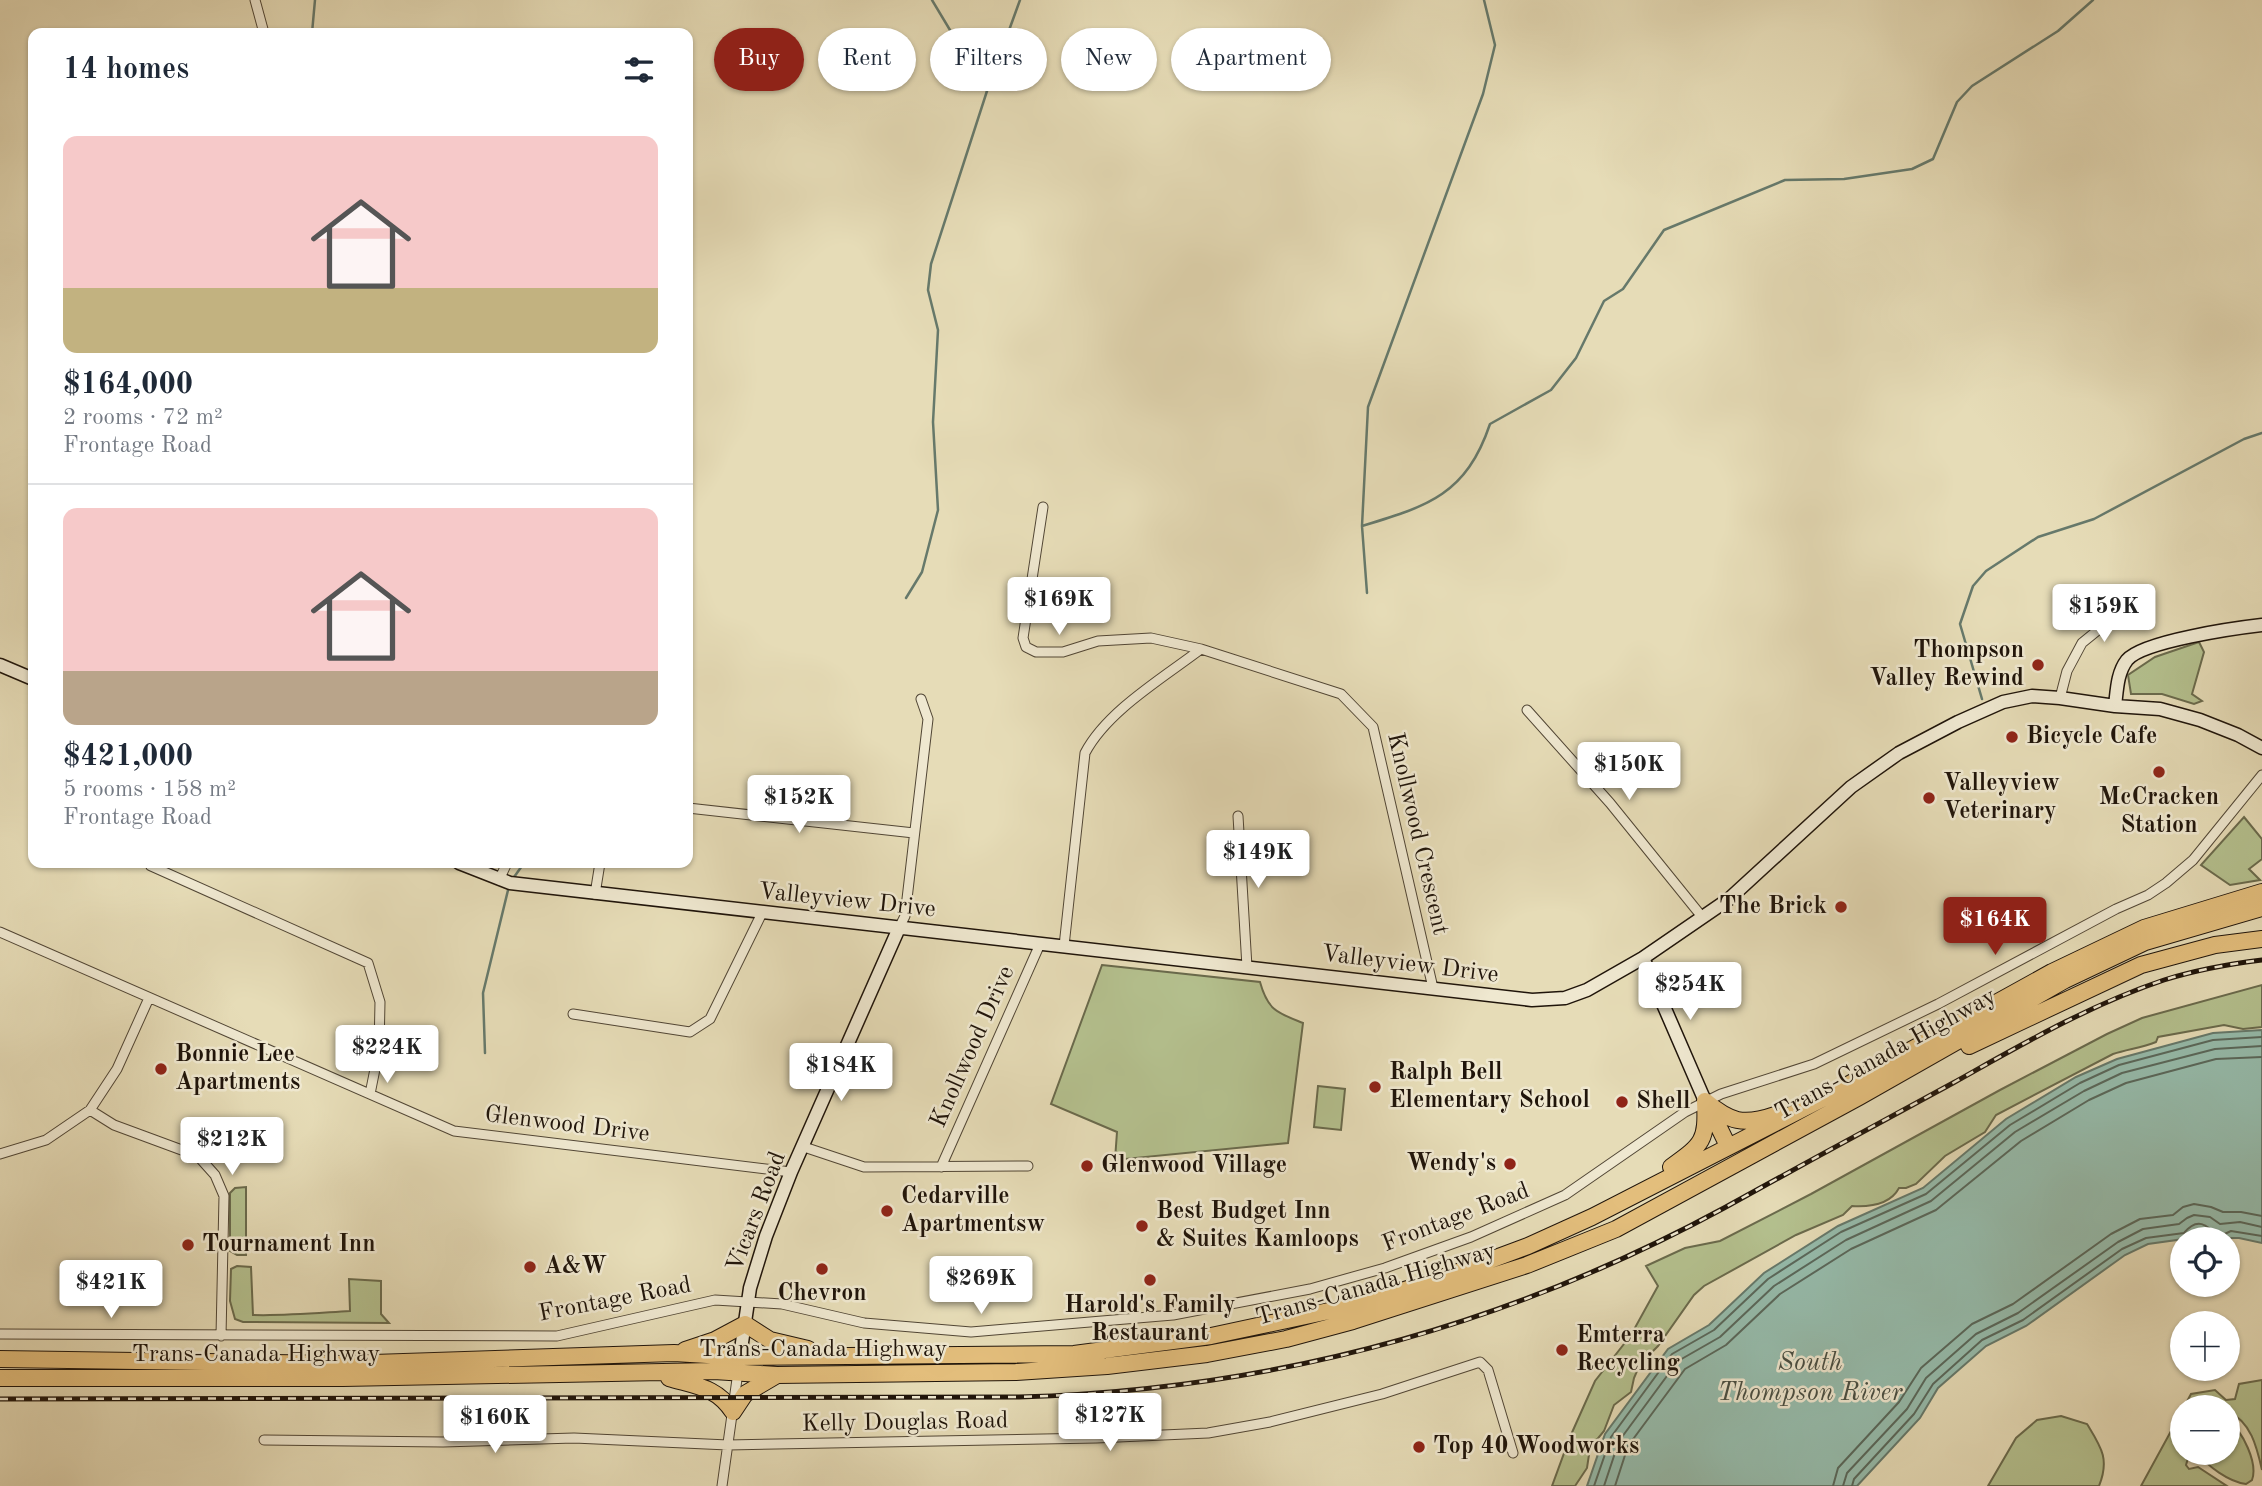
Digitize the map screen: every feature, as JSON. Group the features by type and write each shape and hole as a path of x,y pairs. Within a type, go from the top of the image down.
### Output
{"highway":[{"name":"Trans-Canada Highway","path":"0,1378 343,1378 652,1373 831,1354 1074,1354 1211,1336 1357,1305 1516,1251 1592,1217 1826,1097 2052,972 2144,928 2262,892"},
{"name":"Trans-Canada Highway","path":"0,1359 343,1364 674,1353 777,1375 1016,1372 1107,1366 1207,1354 1286,1339 1353,1321 1527,1265 1616,1228 1859,1097 2065,980 2145,942 2262,908"},
{"path":"1859,1097 2141,965 2216,945 2262,939"},
{"path":"1705,1101 1724,1117 1745,1121 1770,1117 1826,1097"},
{"path":"1705,1101 1728,1146 1707,1180"},
{"path":"1592,1217 1655,1178 1702,1142 1706,1124 1705,1101"},
{"path":"674,1353 715,1340 745,1324 771,1340 831,1354"},
{"path":"652,1373 711,1391 722,1398 733,1412 745,1394 777,1375"}],"street":[{"path":"255,0 263,28"},
{"name":"Knollwood Crescent","path":"1043,507 1023,638 1026,648 1036,652 1063,652 1098,641 1151,638 1201,649 1340,694 1373,727 1433,988"},
{"path":"2060,698 2067,671 2082,643 2146,591"},
{"path":"2115,706 2119,676 2129,658 2161,644 2227,628 2262,625"},
{"path":"1064,946 1085,753 1094,736 1139,696 1201,649"},
{"path":"0,665 28,677"},
{"name":"Valleyview Drive","path":"471,868 499,880 762,914 1532,1000 1564,998 1587,990 1643,958 1729,899 1851,787 1899,753 2003,702 2032,696 2160,709 2200,720 2262,748"},
{"path":"898,928 905,916 928,719 921,699"},
{"path":"1527,710 1610,803 1703,918"},
{"name":"Frontage Road","path":"0,1334 557,1336 715,1300 782,1304 864,1322 971,1332 1173,1315 1310,1289 1385,1268 1471,1237 1565,1195 1705,1101 1814,1064 1938,1004 2116,909 2148,895 2193,860 2262,775"},
{"path":"693,808 914,833"},
{"path":"1238,816 1247,967"},
{"path":"155,868 368,963 380,1002 379,1049 370,1094"},
{"path":"499,880 505,868"},
{"path":"595,894 599,868"},
{"path":"573,1014 690,1032 710,1019 762,914"},
{"name":"Vicars Road","path":"722,1486 748,1302 759,1253 791,1172 898,928"},
{"name":"Glenwood Drive","path":"0,932 454,1131 791,1172"},
{"name":"Knollwood Drive","path":"941,1167 1040,944"},
{"path":"1643,958 1705,1101"},
{"path":"0,1154 46,1140 90,1110 117,1069 149,998"},
{"path":"90,1110 114,1125 198,1156 215,1175 224,1196 221,1336"},
{"path":"804,1147 864,1167 1028,1166"},
{"name":"Kelly Douglas Road","path":"264,1440 443,1442 574,1438 728,1445 1083,1439 1208,1433 1270,1422 1382,1394 1480,1362 1488,1370 1513,1453"}],"shaded area":[{"path":"2199,642 2204,652 2192,694 2202,701 2194,704 2162,694 2131,694 2128,675 2155,657"},
{"path":"2244,817 2262,839 2262,859 2249,869 2260,880 2230,885 2201,865"},
{"path":"1102,965 1260,982 1275,1010 1303,1023 1288,1143 1115,1160 1117,1132 1051,1104"},
{"path":"2262,985 2262,1027 2243,1029 2224,1025 2158,1037 2156,1042 2113,1054 1996,1115 1985,1132 1945,1156 1916,1184 1899,1188 1890,1198 1878,1204 1852,1206 1843,1215 1796,1235 1704,1286 1694,1295 1658,1346 1640,1364 1631,1392 1614,1405 1604,1431 1590,1448 1587,1468 1575,1486 1552,1486 1595,1381 1631,1335 1658,1286 1646,1266 1685,1248 1720,1241 2000,1090 2142,1018"},
{"path":"1318,1086 1345,1089 1341,1130 1314,1127"},
{"path":"246,1187 246,1255 237,1255 230,1251 230,1193 235,1188"},
{"path":"237,1266 251,1267 253,1315 350,1311 349,1279 381,1281 381,1314 389,1323 243,1322 235,1319 230,1301 231,1269"},
{"path":"2262,1380 2262,1470 2252,1436 2240,1420 2240,1395 2236,1395 2239,1384"},
{"path":"2215,1390 2220,1395 2190,1395 2191,1394"},
{"path":"2061,1416 2087,1424 2096,1440 2104,1461 2099,1486 1988,1486 2016,1438 2037,1420"},
{"path":"2170,1433 2170,1465 2186,1465 2189,1469 2198,1467 2227,1486 2141,1486"},
{"path":"2240,1434 2251,1457 2252,1480 2246,1484 2219,1473 2209,1465 2240,1465"}],"water":[{"name":"South Thompson River","path":"2262,1030 2262,1243 2240,1238 2240,1227 2170,1227 2170,1241 2148,1244 2125,1255 2026,1326 1986,1346 1938,1388 1920,1418 1857,1486 1587,1486 1605,1434 1668,1349 1709,1325 1764,1273 1838,1226 1923,1188 2006,1119 2076,1077 2117,1059 2213,1033"}],"waterway":[{"path":"312,28 315,0"},
{"path":"932,0 949,28"},
{"path":"906,598 922,572 938,510 933,422 938,330 928,290 931,264 987,91 1020,0"},
{"path":"1367,593 1362,526 1368,407 1483,94 1495,45 1484,0"},
{"path":"1362,526 1406,512 1442,494 1469,467 1490,424 1551,390 1576,358 1604,301 1623,289 1664,230 1785,180 1844,179 1912,169 1933,159 1957,102 1972,86 2058,31 2093,0"},
{"path":"1982,699 1960,624 1973,586 1986,571 2038,537 2094,519 2244,439 2262,433"},
{"path":"512,880 520,868"},
{"path":"485,1053 483,993 509,886"}],"railway":[{"path":"0,1399 1019,1397 1112,1392 1204,1381 1294,1366 1383,1345 1470,1319 1556,1287 1641,1250 1724,1208 2030,1040 2109,1001 2188,973 2262,960"}],"place":[{"name":"Thompson Valley Rewind","path":"2038,665"},
{"name":"Bicycle Cafe","path":"2012,737"},
{"name":"McCracken Station","path":"2159,772"},
{"name":"Valleyview Veterinary","path":"1929,798"},
{"name":"The Brick","path":"1841,907"},
{"name":"Bonnie Lee Apartments","path":"161,1069"},
{"name":"Ralph Bell Elementary School","path":"1375,1087"},
{"name":"Shell","path":"1622,1102"},
{"name":"Wendy's","path":"1510,1164"},
{"name":"Glenwood Village","path":"1087,1166"},
{"name":"Cedarville Apartmentsw","path":"887,1211"},
{"name":"Best Budget Inn & Suites Kamloops","path":"1142,1226"},
{"name":"Tournament Inn","path":"188,1245"},
{"name":"A&W","path":"530,1267"},
{"name":"Chevron","path":"822,1269"},
{"name":"Harold's Family Restaurant","path":"1150,1280"},
{"name":"Emterra Recycling","path":"1562,1350"},
{"name":"Top 40 Woodworks","path":"1419,1447"}]}
